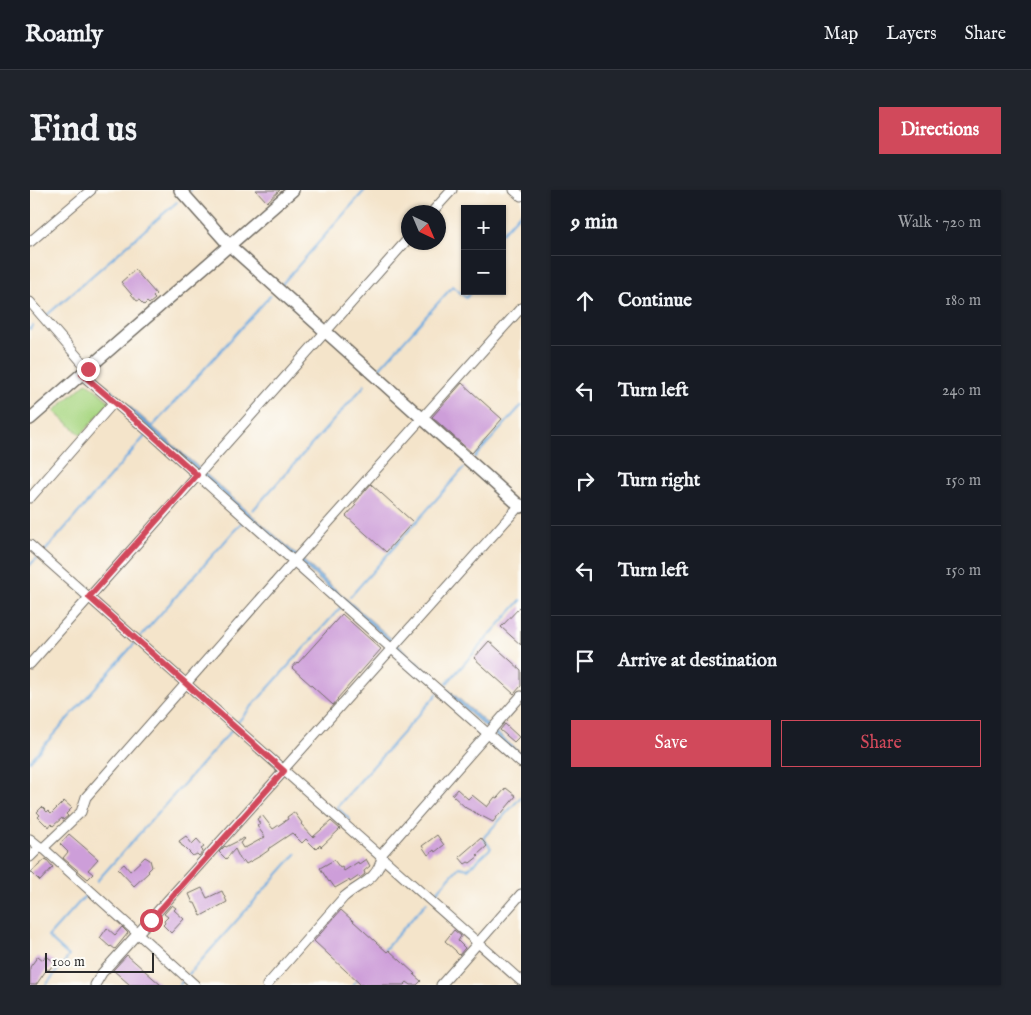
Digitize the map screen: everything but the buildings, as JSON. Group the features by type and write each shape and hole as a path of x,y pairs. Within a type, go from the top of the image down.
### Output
{"street":[{"path":"30,242 90,190"},
{"path":"95,985 102,973 520,506 228,245 180,190"},
{"path":"30,419 293,190"},
{"path":"438,205 452,190"},
{"path":"514,190 521,196"},
{"path":"30,664 401,247"},
{"path":"30,302 85,371 114,402 199,473 490,731 521,763"},
{"path":"30,857 81,812 86,797 521,308"},
{"path":"30,498 114,402"},
{"path":"30,545 521,981"},
{"path":"266,985 344,897 372,877 380,864 381,857 521,696"},
{"path":"30,839 195,985"},
{"path":"441,985 521,894"}],"green space":[{"path":"87,382 110,402 81,435 54,411"}],"water":[{"path":"92,373 521,754 521,759 89,375"}],"waterway":[{"path":"282,284 365,190"},
{"path":"47,315 177,202"},
{"path":"506,229 521,212"},
{"path":"377,371 453,286 461,293"},
{"path":"463,295 466,298 469,295"},
{"path":"152,427 270,296"},
{"path":"30,329 33,326"},
{"path":"253,510 365,385"},
{"path":"475,457 521,406"},
{"path":"45,551 147,434"},
{"path":"350,597 464,468"},
{"path":"140,637 243,521"},
{"path":"30,565 36,559"},
{"path":"447,683 521,600"},
{"path":"237,723 341,607"},
{"path":"30,761 135,643"},
{"path":"349,821 337,807 438,693"},
{"path":"97,881 232,730"},
{"path":"433,896 459,867 468,869 491,848 484,837 521,797"},
{"path":"189,974 296,854"},
{"path":"46,985 69,956 48,937 85,896"},
{"path":"384,950 427,902"},
{"path":"353,985 357,980"},
{"path":"179,985 183,981"}],"route":[{"path":"88,369 82,374 197,475 89,597 284,771 151,920"}]}
